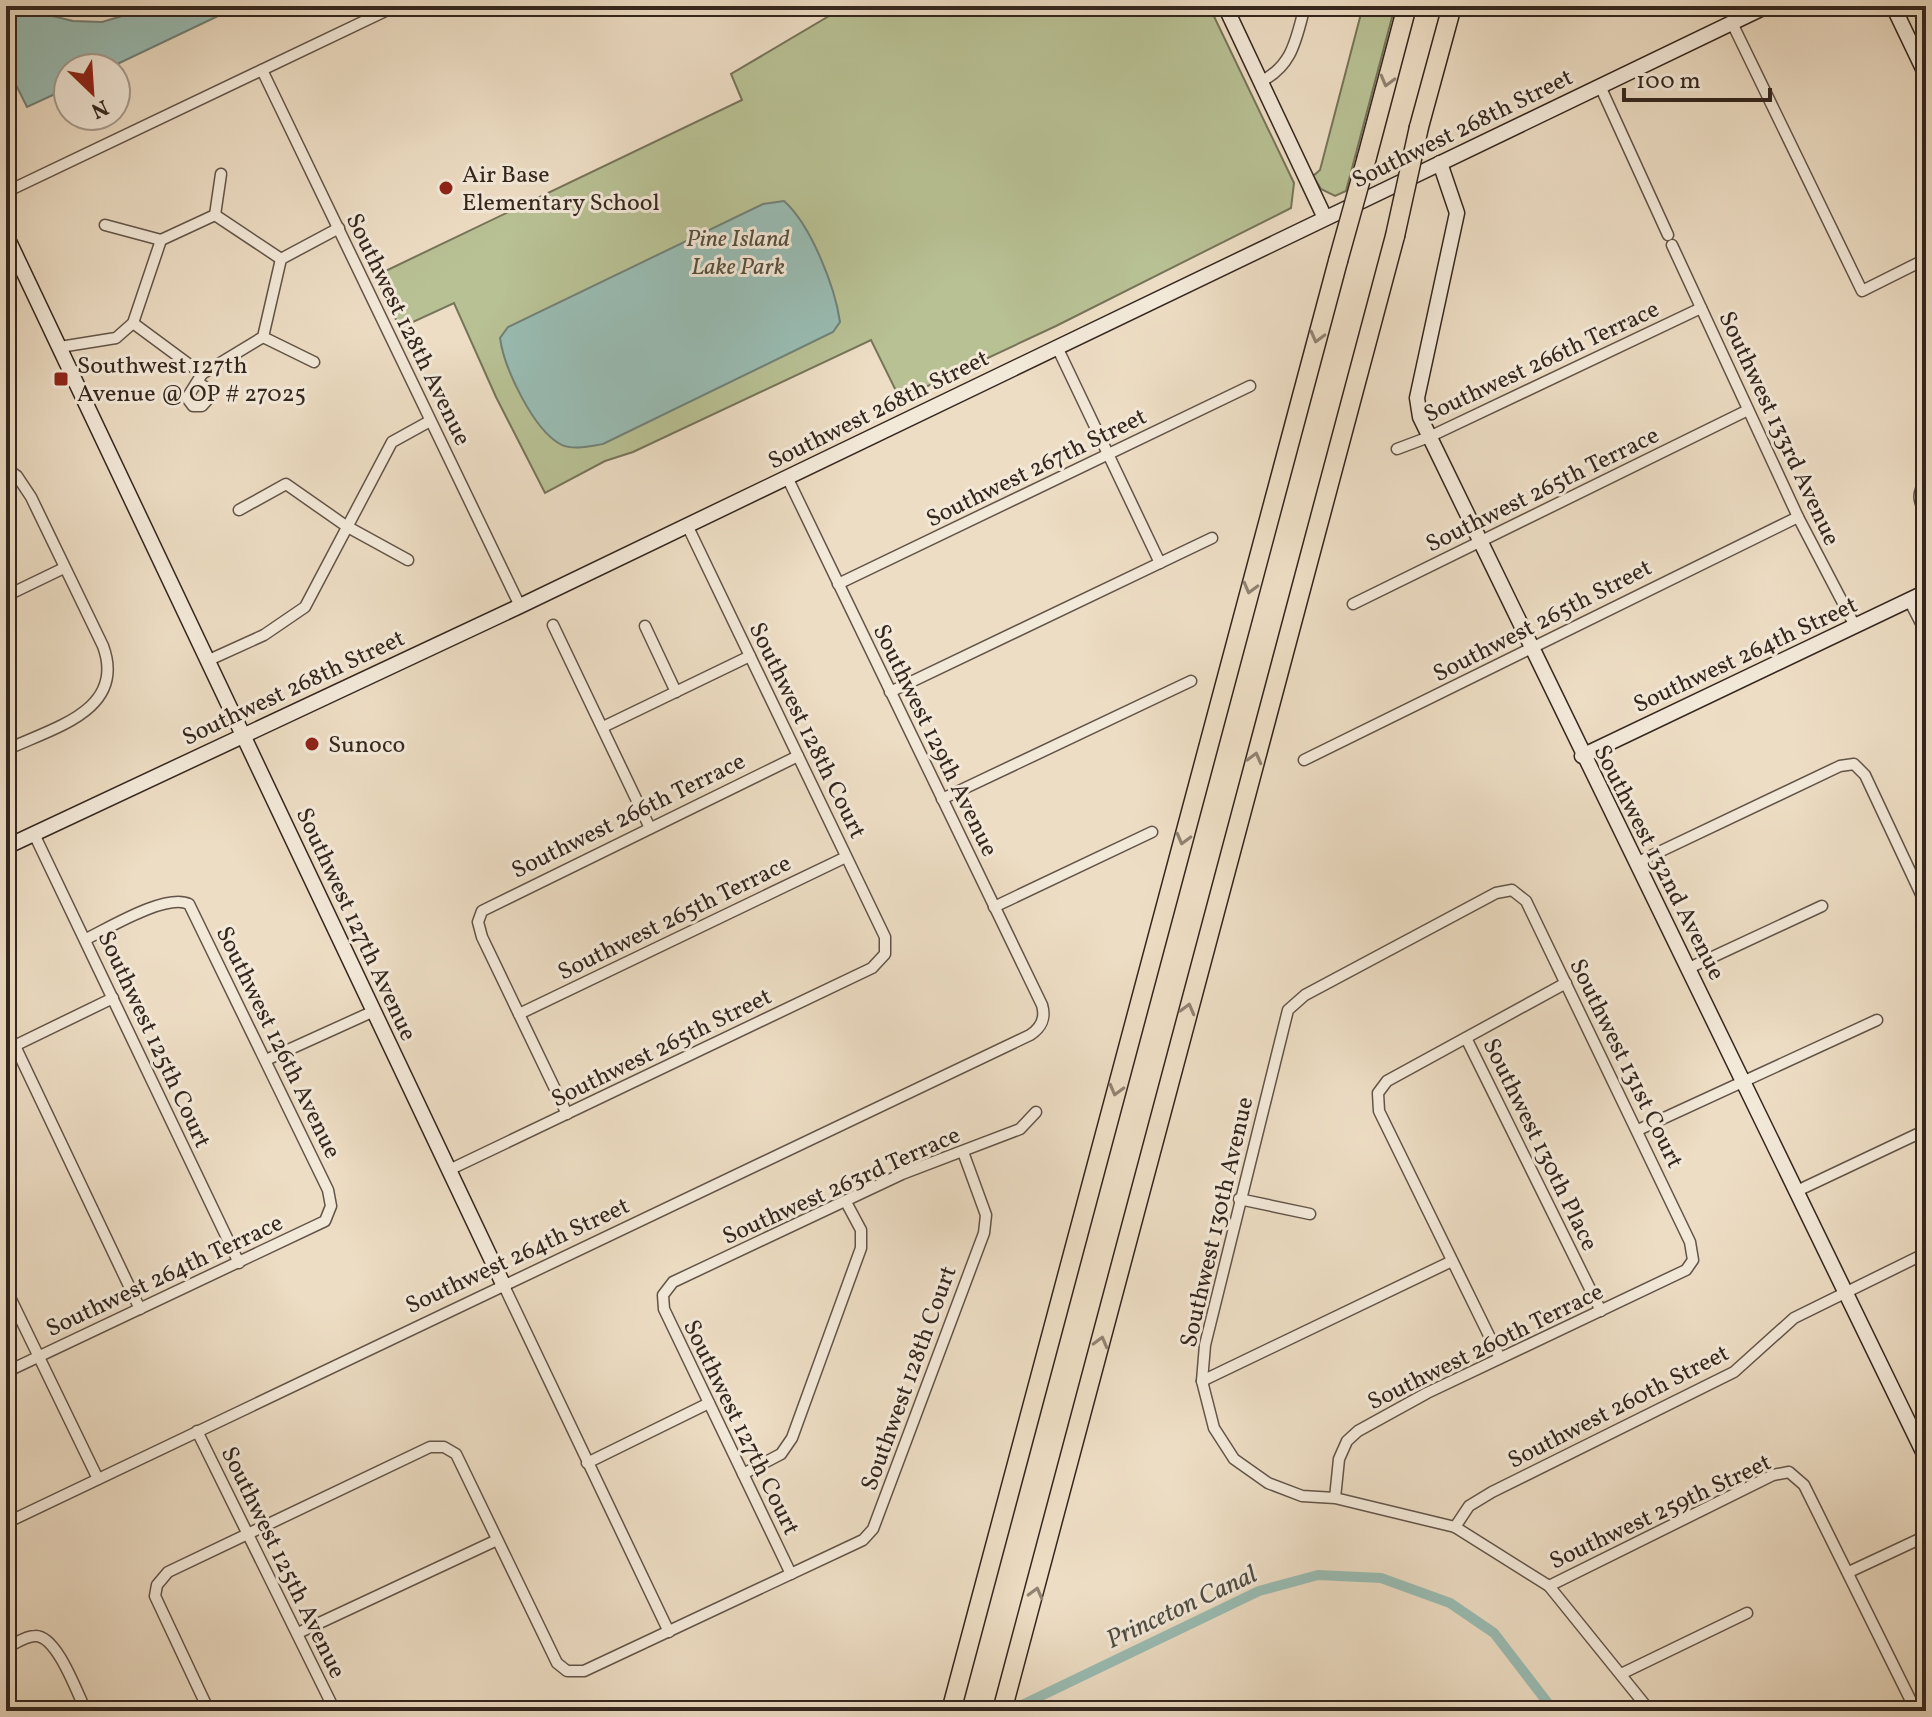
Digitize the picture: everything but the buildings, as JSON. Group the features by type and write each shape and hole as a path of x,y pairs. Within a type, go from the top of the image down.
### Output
{"highway":[{"path":"953,1704 1407,6"},
{"path":"1002,1711 1016,1669 1395,236 1419,127 1452,6"}],"street":[{"path":"6,192 396,6"},
{"path":"1225,6 1325,218"},
{"path":"1260,82 1278,72 1288,61 1305,6"},
{"name":"Southwest 268th Street","path":"6,847 520,606 1767,6"},
{"path":"1893,6 1926,75"},
{"path":"1732,23 1862,291 1926,259"},
{"name":"Southwest 128th Avenue","path":"262,70 520,606"},
{"name":"Southwest 133rd Avenue","path":"1600,86 1798,517 1855,626"},
{"name":"Southwest 132nd Avenue","path":"1440,163 1457,213 1417,398 1420,417 1582,756 1638,862 1926,1458"},
{"path":"215,215 221,174"},
{"path":"215,215 281,259"},
{"path":"105,225 161,240 215,215"},
{"path":"133,323 200,378 263,337 281,259 339,228"},
{"name":"Southwest 127th Avenue","path":"6,235 669,1632"},
{"path":"60,347 116,338 133,323 161,240"},
{"name":"Southwest 266th Terrace","path":"1397,449 1429,437 1701,308"},
{"path":"263,337 314,362"},
{"path":"1057,347 1160,563"},
{"name":"Southwest 267th Street","path":"838,584 1250,386"},
{"name":"Southwest 265th Terrace","path":"1353,604 1748,410"},
{"path":"209,660 264,635 305,607 392,442 430,421"},
{"path":"6,468 24,486 107,657 109,668 106,689 87,710 6,750"},
{"name":"Southwest 129th Avenue","path":"787,477 1042,1005 1042,1021"},
{"path":"239,510 286,484 346,526 408,560"},
{"path":"1922,486 1919,500 1926,516"},
{"name":"Southwest 265th Street","path":"1304,760 1531,650 1579,622 1798,517"},
{"name":"Southwest 128th Court","path":"687,525 885,937 885,954"},
{"path":"890,692 1212,538"},
{"path":"6,596 64,568"},
{"name":"Southwest 264th Street","path":"1582,756 1926,592"},
{"path":"1909,600 1926,633"},
{"path":"553,625 650,828"},
{"path":"645,626 676,692"},
{"path":"603,727 750,656"},
{"path":"942,799 1191,681"},
{"name":"Southwest 266th Terrace","path":"519,1014 482,937 479,916 493,903 798,756"},
{"path":"1638,862 1840,766 1854,764 1865,775 1926,905"},
{"path":"994,907 1152,832"},
{"name":"Southwest 125th Court","path":"34,834 239,1263"},
{"name":"Southwest 265th Terrace","path":"519,1014 846,857"},
{"name":"Southwest 131st Court","path":"1288,1010 1305,995 1496,893 1512,890 1526,901 1638,1130 1690,1242 1693,1260"},
{"name":"Southwest 126th Avenue","path":"86,939 165,902 181,901 195,913 328,1190 331,1206"},
{"path":"1689,968 1822,906"},
{"name":"Southwest 265th Street","path":"449,1170 872,968 885,954"},
{"path":"1500,1358 1379,1111 1378,1093 1387,1081 1566,983"},
{"path":"113,998 10,1048 140,1309"},
{"name":"Southwest 130th Avenue","path":"1288,1010 1205,1345 1202,1381 1214,1428 1234,1459 1268,1483 1302,1496 1335,1498 1455,1527 1549,1586 1650,1711"},
{"path":"266,1060 374,1011"},
{"path":"519,1014 567,1114"},
{"path":"1638,1130 1877,1020"},
{"name":"Southwest 264th Street","path":"6,1523 1030,1035 1042,1021"},
{"name":"Southwest 130th Place","path":"1466,1038 1601,1311"},
{"name":"Southwest 263rd Terrace","path":"663,1295 673,1282 902,1174 1020,1129 1036,1112"},
{"path":"1797,1191 1926,1130"},
{"name":"Southwest 128th Court","path":"497,1540 557,1663 567,1671 584,1671 863,1540 873,1529 984,1233 986,1215 963,1152"},
{"path":"1239,1199 1310,1214"},
{"path":"743,1474 781,1454 792,1438 861,1248 861,1230 846,1202"},
{"name":"Southwest 264th Terrace","path":"6,1372 325,1221 331,1206"},
{"name":"Southwest 260th Street","path":"1455,1527 1469,1506 1492,1492 1734,1372 1794,1318 1926,1253"},
{"name":"Southwest 260th Terrace","path":"1335,1498 1339,1459 1347,1441 1358,1431 1500,1358 1686,1270 1693,1260"},
{"path":"1202,1381 1452,1261"},
{"path":"6,1289 98,1479"},
{"name":"Southwest 127th Court","path":"663,1295 664,1309 791,1574"},
{"path":"587,1463 709,1403"},
{"name":"Southwest 125th Avenue","path":"197,1431 335,1711"},
{"path":"209,1711 155,1596 157,1585 168,1572 430,1447 444,1447 456,1454 497,1540 298,1633"},
{"name":"Southwest 259th Street","path":"1549,1586 1773,1475 1789,1472 1804,1485 1849,1572"},
{"path":"1916,1711 1849,1572 1926,1536"},
{"path":"1621,1674 1747,1613"},
{"path":"6,1648 31,1635 44,1637 56,1650 86,1711"}],"green space":[{"name":"Pine Island Lake Park","path":"846,6 1209,6 1294,183 1291,208 1056,326 900,399 871,340 633,452 605,461 545,493 496,397 454,303 400,328 375,276 742,100 731,74"},
{"path":"1363,6 1395,6 1346,191 1335,196 1321,189 1313,176 1320,170"}],"water":[{"path":"156,6 239,6 132,57 132,52 52,52 52,95 27,107 6,65 6,16 36,12 73,21 102,22"},
{"path":"784,201 803,225 827,275 840,322 833,332 603,444 570,447 550,436 530,412 507,365 500,338 508,327 763,204"}],"waterway":[{"name":"Princeton Canal","path":"1022,1705 1259,1591 1318,1575 1381,1578 1450,1603 1494,1633 1554,1711"}],"place":[{"name":"Air Base Elementary School","path":"446,188"},
{"name":"Southwest 127th Avenue @ OP # 27025","path":"61,379"},
{"name":"Sunoco","path":"312,744"}]}
